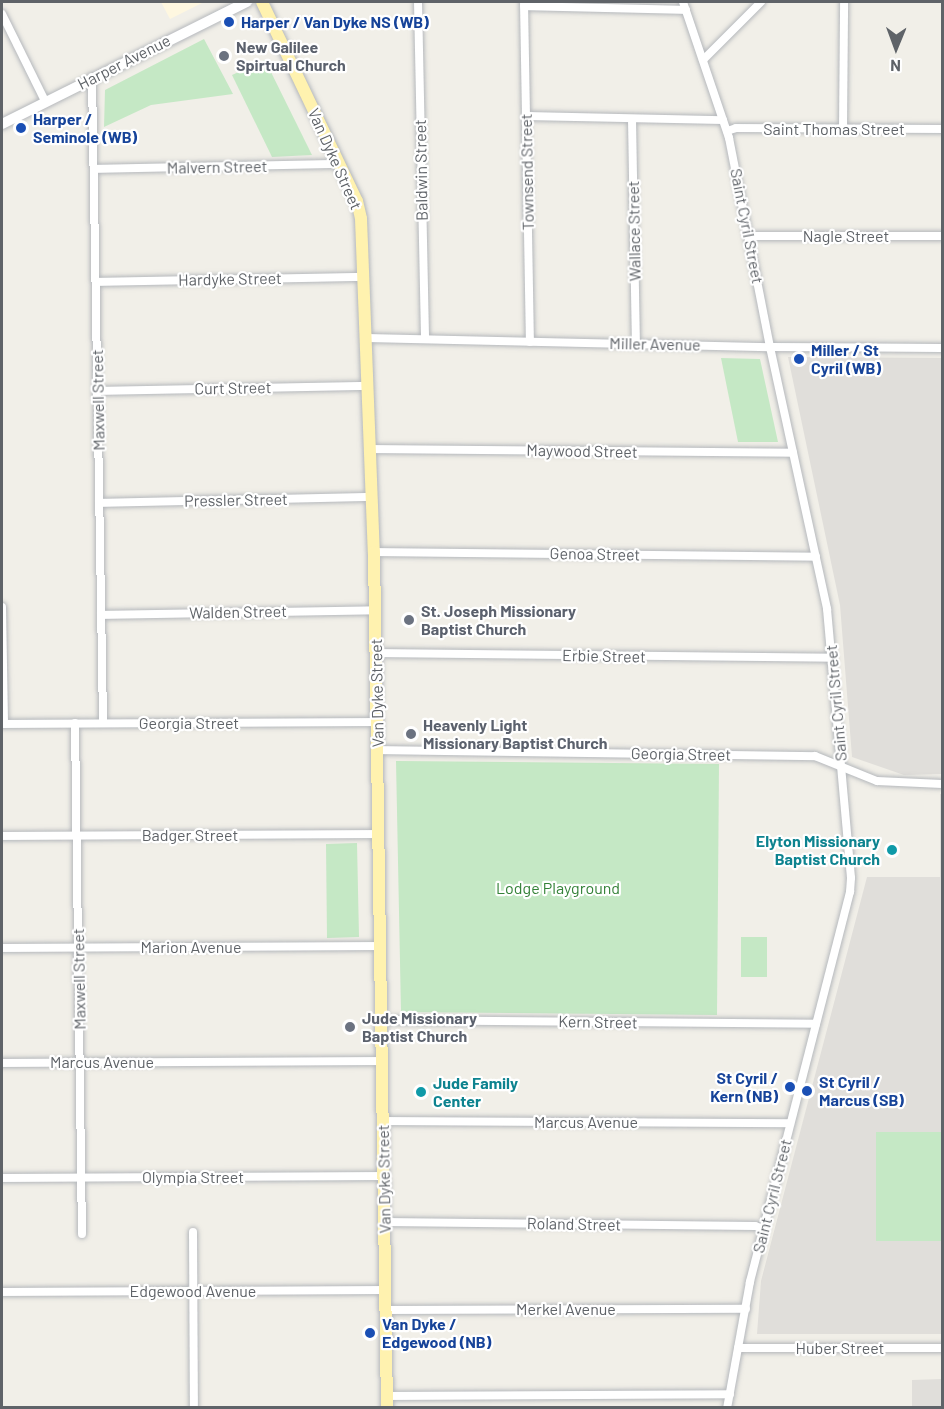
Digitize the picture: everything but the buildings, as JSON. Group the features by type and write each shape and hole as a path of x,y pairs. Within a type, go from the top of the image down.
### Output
{"main road":[{"name":"Van Dyke Street","path":"262,2 359,210 373,497 387,1402"}],"street":[{"name":"Harper Avenue","path":"2,124 92,77 247,2"},
{"name":"Baldwin Street","path":"418,2 425,339"},
{"path":"747,2 754,9"},
{"path":"703,60 761,2"},
{"path":"843,129 844,2"},
{"path":"524,4 684,6"},
{"name":"Townsend Street","path":"524,4 530,342"},
{"name":"Saint Cyril Street","path":"684,6 727,131 770,347 827,609 851,886 764,1229 727,1407"},
{"path":"2,14 45,101"},
{"name":"Maxwell Street","path":"92,77 103,723"},
{"path":"526,117 723,120"},
{"name":"Wallace Street","path":"632,119 636,344"},
{"name":"Saint Thomas Street","path":"727,131 736,128 942,129"},
{"name":"Malvern Street","path":"94,169 339,164"},
{"name":"Nagle Street","path":"749,236 942,236"},
{"name":"Hardyke Street","path":"96,282 364,277"},
{"name":"Miller Avenue","path":"367,338 770,347 942,348"},
{"name":"Curt Street","path":"98,391 369,386"},
{"name":"Maywood Street","path":"371,449 793,453"},
{"name":"Pressler Street","path":"99,503 373,497"},
{"name":"Genoa Street","path":"374,552 816,557"},
{"path":"2,607 3,724"},
{"name":"Walden Street","path":"101,615 375,610"},
{"name":"Erbie Street","path":"376,653 832,658"},
{"name":"Georgia Street","path":"3,724 377,722"},
{"name":"Maxwell Street","path":"75,723 82,1234"},
{"name":"Georgia Street","path":"377,750 815,756 877,781 942,784"},
{"name":"Badger Street","path":"2,836 379,834"},
{"name":"Marion Avenue","path":"2,948 380,946"},
{"name":"Kern Street","path":"381,1020 816,1024"},
{"name":"Marcus Avenue","path":"2,1063 382,1061"},
{"name":"Marcus Avenue","path":"383,1121 790,1123"},
{"name":"Olympia Street","path":"2,1178 384,1176"},
{"name":"Roland Street","path":"384,1222 755,1226 764,1229"},
{"path":"193,1232 194,1407"},
{"name":"Edgewood Avenue","path":"2,1292 385,1290"},
{"name":"Merkel Avenue","path":"386,1310 746,1309"},
{"name":"Huber Street","path":"738,1348 942,1348"},
{"path":"387,1402 730,1394"}],"shaded area":[{"path":"161,2 204,2 170,19"},
{"path":"788,357 942,358 942,774 904,775 852,757 840,605"},
{"path":"940,794 942,794 942,1334 757,1334 761,1281 867,877 940,877"},
{"path":"942,1379 942,1407 912,1407 912,1380"}],"green space":[{"path":"204,39 233,94 151,105 104,127 105,90"},
{"path":"265,60 312,155 272,157 232,75"},
{"path":"721,358 760,359 778,442 738,442"},
{"name":"Lodge Playground","path":"396,761 719,764 717,1015 401,1012"},
{"path":"357,843 359,937 327,938 326,844"},
{"path":"741,937 767,937 767,977 741,977"},
{"path":"876,1132 942,1132 942,1241 876,1241"}],"place":[{"name":"Harper / Van Dyke NS (WB)","path":"229,22"},
{"name":"New Galilee Spirtual Church","path":"224,56"},
{"name":"Harper / Seminole (WB)","path":"21,128"},
{"name":"Miller / St Cyril (WB)","path":"799,359"},
{"name":"St. Joseph Missionary Baptist Church","path":"409,620"},
{"name":"Heavenly Light Missionary Baptist Church","path":"411,734"},
{"name":"Elyton Missionary Baptist Church","path":"892,850"},
{"name":"Jude Missionary Baptist Church","path":"350,1027"},
{"name":"St Cyril / Kern (NB)","path":"790,1087"},
{"name":"St Cyril / Marcus (SB)","path":"807,1091"},
{"name":"Jude Family Center","path":"421,1092"},
{"name":"Van Dyke / Edgewood (NB)","path":"370,1333"}]}
